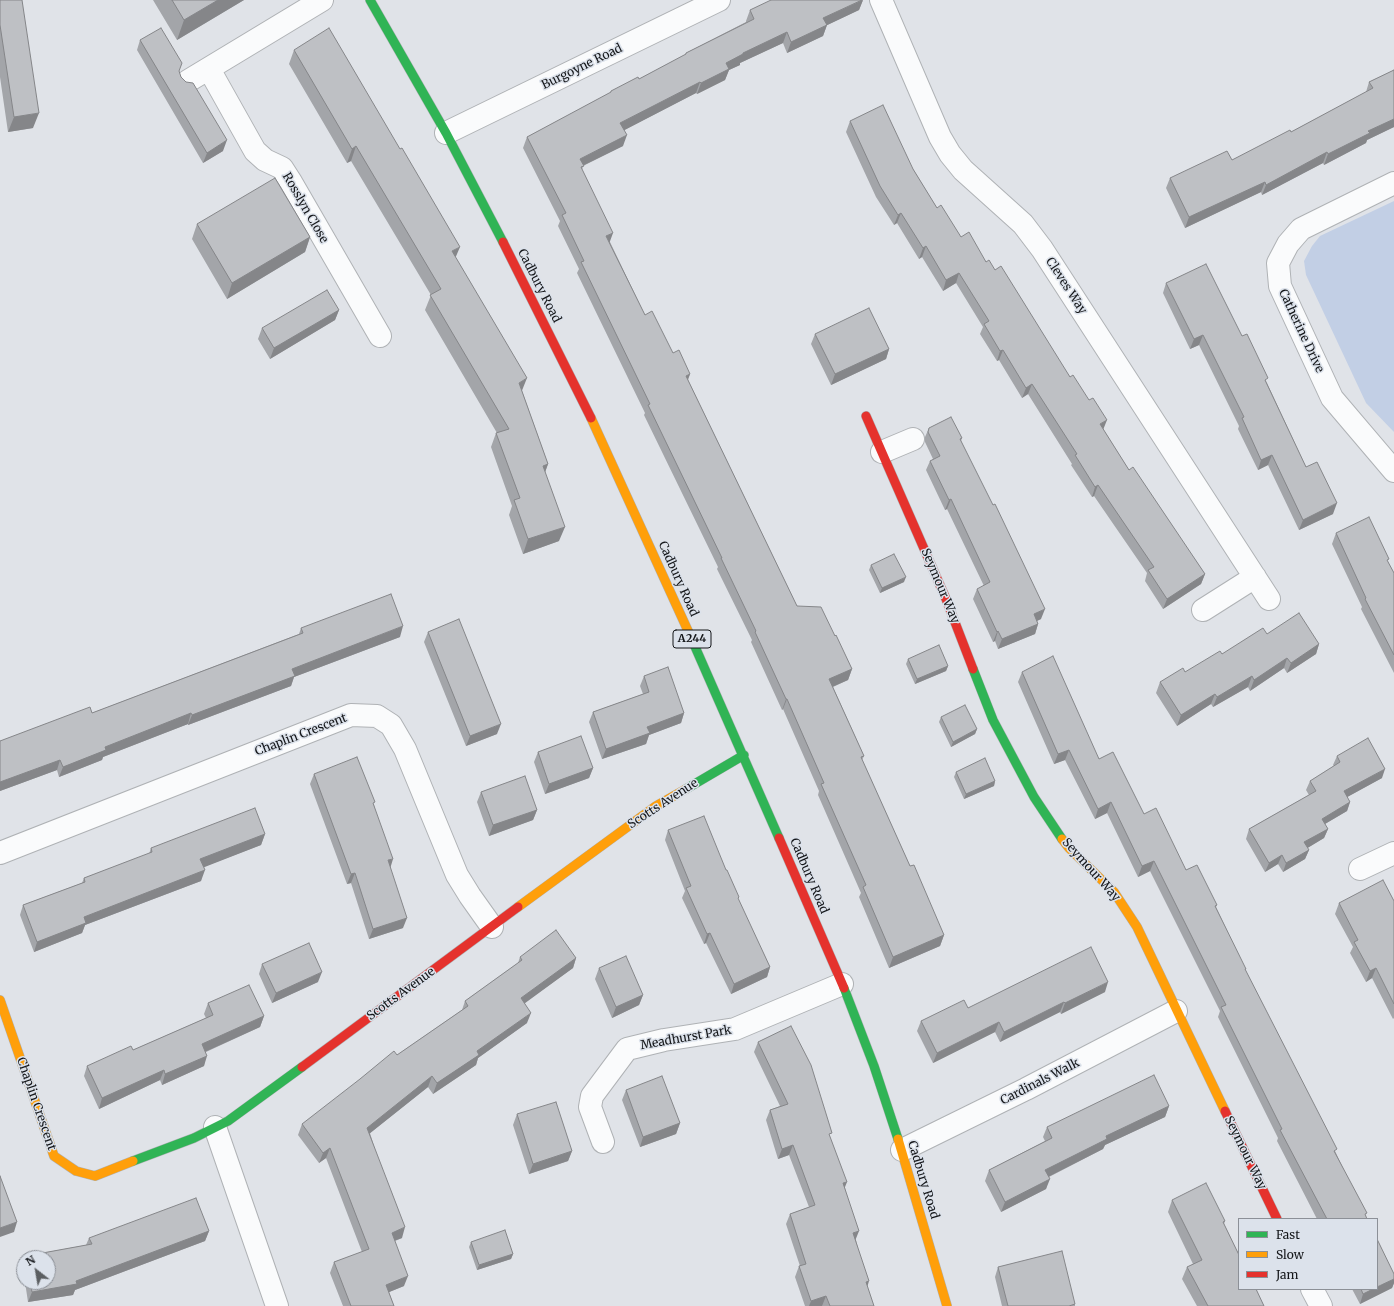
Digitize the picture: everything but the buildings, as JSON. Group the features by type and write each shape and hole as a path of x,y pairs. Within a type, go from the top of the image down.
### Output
{"street":[{"path":"188,81 322,0"},
{"name":"Cadbury Road","path":"370,0 446,133 526,284 602,439 744,755 842,984 874,1066 902,1150 947,1306"},
{"name":"Burgoyne Road","path":"446,133 719,0"},
{"name":"Cleves Way","path":"881,0 940,137 950,154 963,170 1024,224 1042,248 1268,598"},
{"name":"Rosslyn Close","path":"209,69 255,151 266,160 282,168 291,182 380,336"},
{"name":"Catherine Drive","path":"1394,183 1301,229 1288,244 1278,263 1280,286 1332,398 1394,471"},
{"name":"Seymour Way","path":"866,416 946,599 993,720 1034,797 1069,848 1114,892 1137,927 1277,1218"},
{"path":"882,452 913,439"},
{"path":"1203,610 1255,577"},
{"name":"Chaplin Crescent","path":"0,853 351,715 377,716 391,725 405,749 457,875 492,927"},
{"name":"Scotts Avenue","path":"215,1127 228,1121 656,806 744,755"},
{"path":"1360,869 1394,853"},
{"name":"Meadhurst Park","path":"603,1142 590,1106 592,1096 627,1049 664,1040 735,1030 842,984"},
{"name":"Chaplin Crescent","path":"0,1000 54,1156 76,1171 95,1176 194,1138 215,1127"},
{"name":"Cardinals Walk","path":"902,1150 1026,1090 1176,1011"},
{"path":"215,1127 277,1306"},
{"path":"1313,1290 1321,1306"}],"shaded area":[{"path":"1394,201 1394,432 1366,403 1306,275 1304,261 1312,246 1320,236"}],"traffic: fast":[{"path":"370,0 446,133 503,242"},
{"path":"689,633 779,838"},
{"path":"973,669 993,720 1034,797 1062,839"},
{"path":"686,789 744,755"},
{"path":"844,988 874,1066 898,1139"},
{"path":"133,1161 194,1138 228,1121 302,1067"}],"traffic: slow":[{"path":"591,418 689,633"},
{"path":"518,907 656,806 686,789"},
{"path":"1062,839 1069,848 1114,892 1137,927 1225,1111"},
{"path":"0,1000 54,1156 76,1171 95,1176 133,1161"},
{"path":"898,1139 947,1306"}],"traffic: jam":[{"path":"503,242 591,418"},
{"path":"866,416 946,599 973,669"},
{"path":"779,838 844,988"},
{"path":"302,1067 518,907"},
{"path":"1225,1111 1277,1218"}]}
